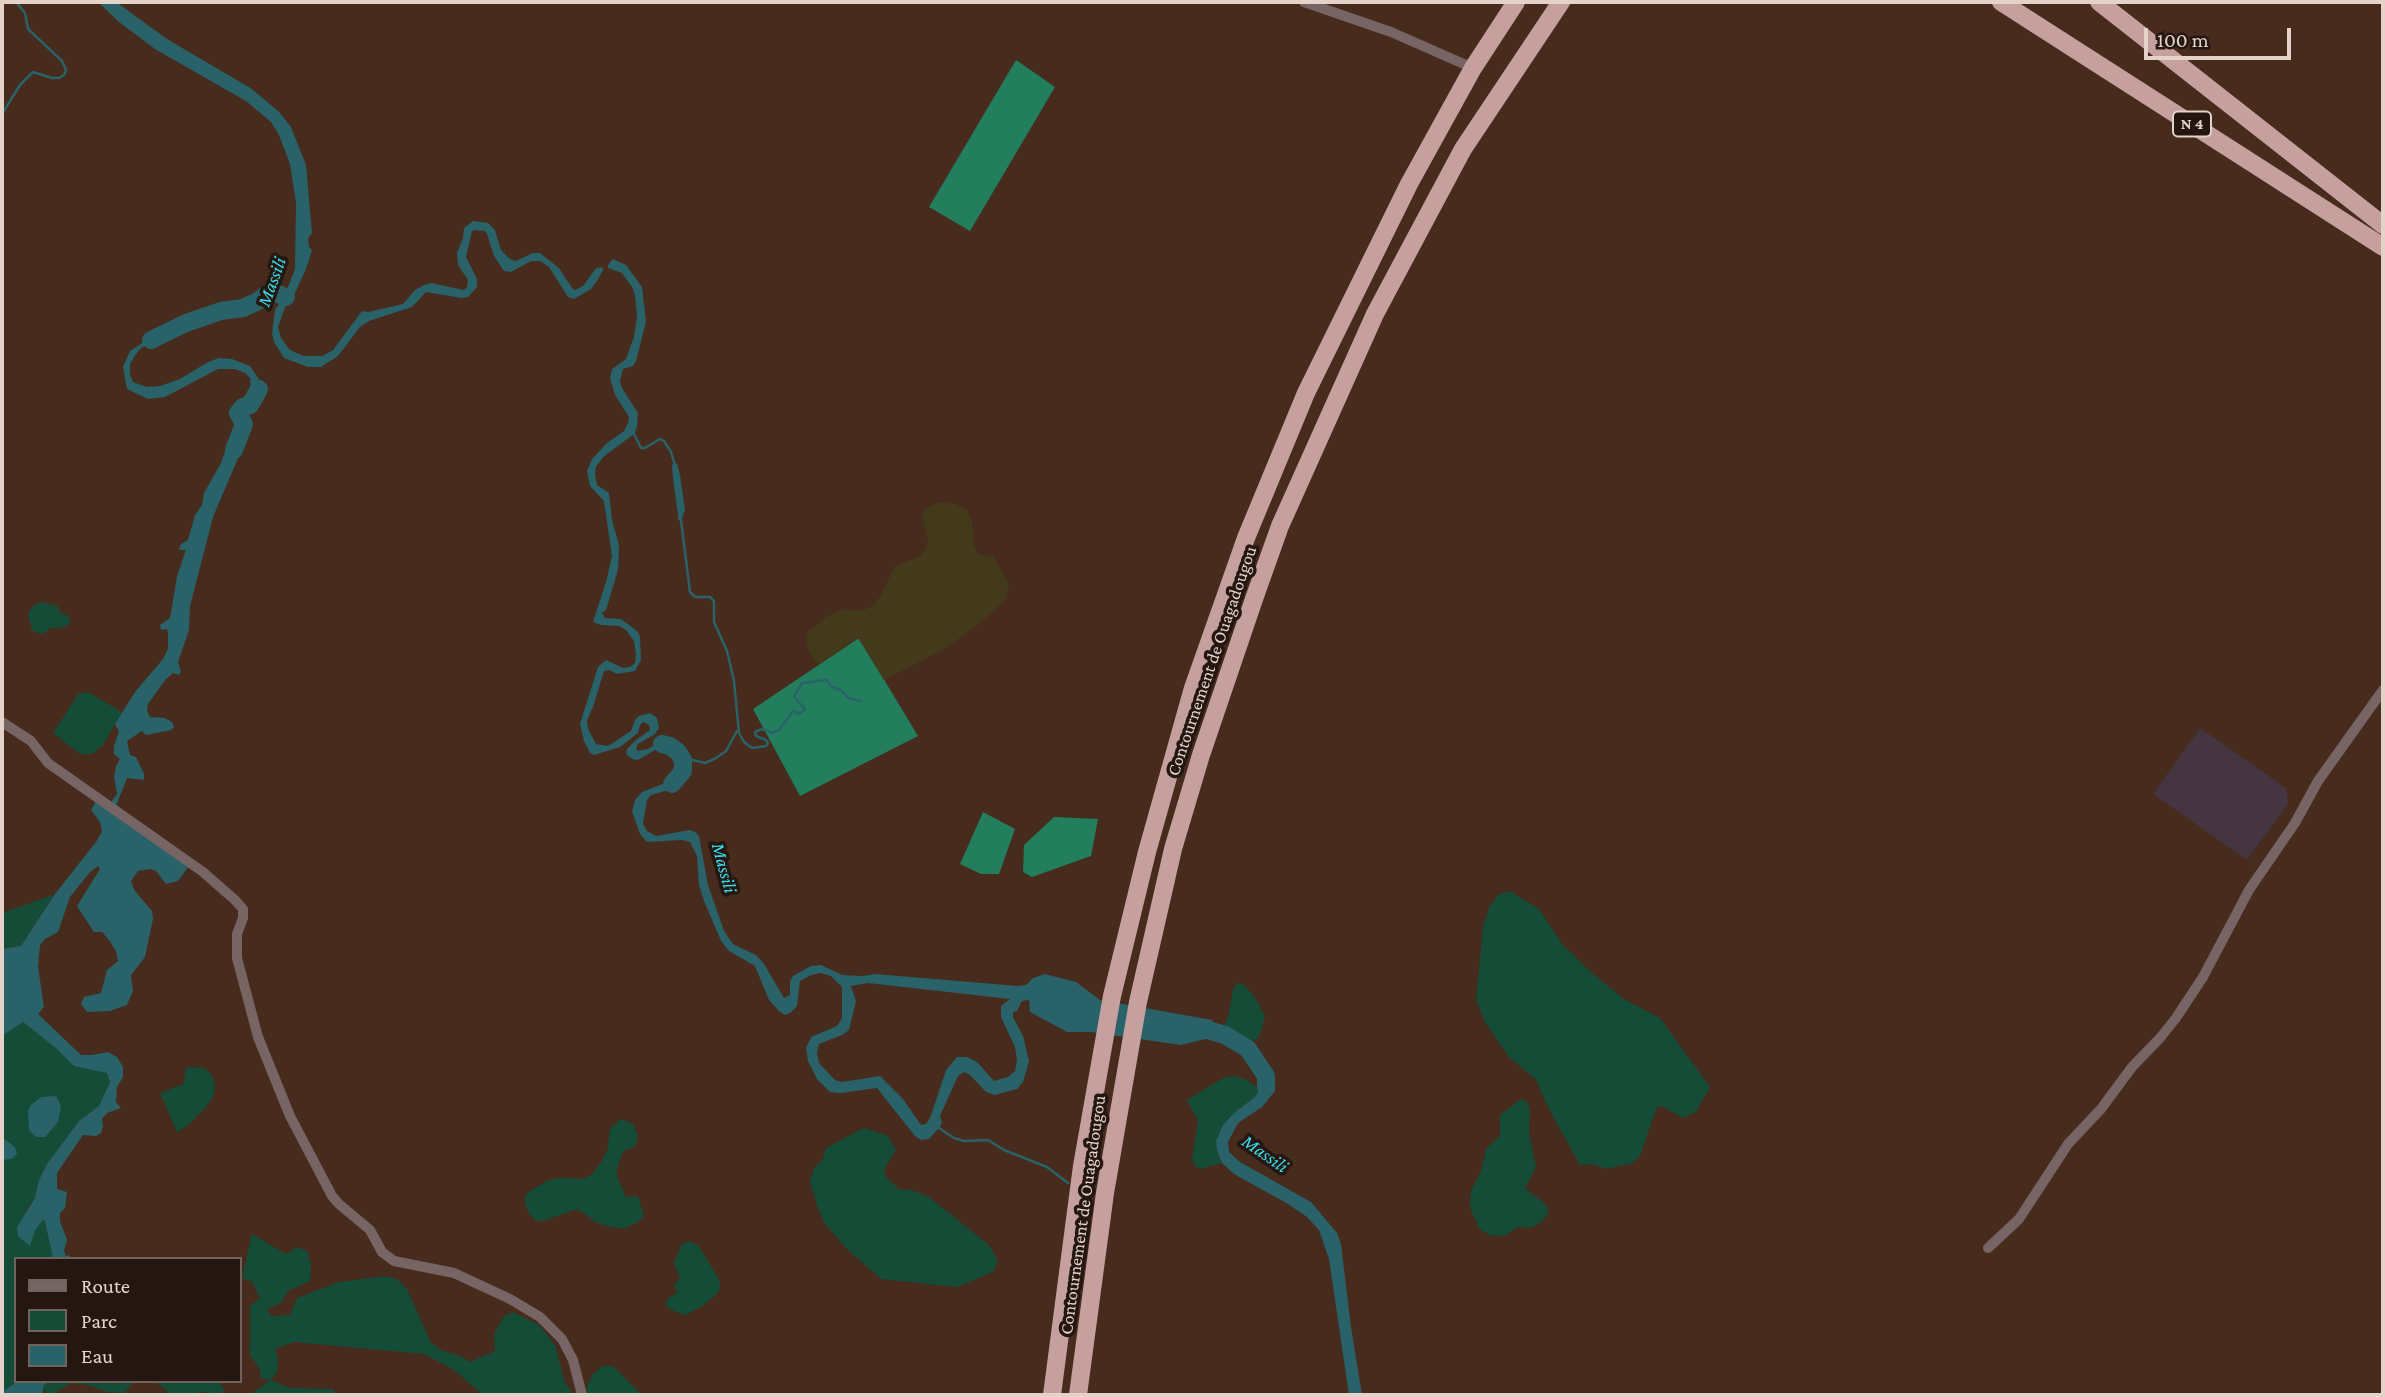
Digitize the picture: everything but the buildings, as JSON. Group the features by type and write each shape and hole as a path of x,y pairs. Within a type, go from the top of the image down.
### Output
{"highway":[{"name":"Contournement de Ouagadougou","path":"1052,1395 1082,1166 1112,996 1147,852 1193,688 1246,538 1307,393 1409,184 1473,68 1516,2"},
{"name":"Contournement de Ouagadougou","path":"1078,1395 1105,1192 1130,1041 1173,849 1201,755 1280,526 1375,314 1464,149 1562,2"},
{"name":"N 4","path":"2001,2 2383,247"},
{"name":"N 4","path":"2099,2 2383,225"}],"street":[{"path":"1304,2 1391,32 1473,68"},
{"path":"1987,1248 2019,1219 2068,1144 2101,1109 2132,1067 2176,1018 2203,977 2249,890 2295,822 2318,781 2383,690"},
{"path":"2,722 31,741 48,764 203,872 243,909 243,918 237,934 237,958 258,1037 290,1116 332,1196 370,1230 382,1252 394,1261 454,1273 510,1299 540,1317 562,1339 573,1360 582,1395"}],"shaded area":[{"path":"2200,728 2286,788 2288,804 2247,860 2153,794"}],"green space":[{"path":"1016,60 1055,87 970,231 929,207"},
{"path":"41,602 58,606 59,612 69,616 70,624 51,628 43,634 32,631 28,614 33,606"},
{"path":"859,638 918,736 800,796 753,709"},
{"path":"88,692 122,712 103,745 92,754 80,754 53,733 78,694"},
{"path":"983,812 1015,829 999,874 981,874 960,864"},
{"path":"1054,817 1098,819 1091,856 1032,877 1023,872 1024,845"},
{"path":"1510,891 1540,910 1562,944 1592,973 1624,999 1660,1018 1710,1087 1696,1112 1683,1118 1662,1106 1657,1107 1640,1156 1632,1163 1606,1169 1593,1164 1580,1165 1536,1080 1509,1057 1485,1022 1476,1000 1483,927 1489,907 1499,894"},
{"path":"55,894 21,946 2,949 2,913"},
{"path":"1238,983 1243,984 1255,997 1265,1017 1259,1038 1241,1045 1229,1038 1230,1035 1223,1030 1233,989"},
{"path":"23,1022 74,1065 107,1073 110,1082 99,1106 79,1121 47,1164 39,1180 35,1198 27,1209 33,1237 34,1230 43,1220 46,1221 53,1257 14,1257 15,1383 2,1392 2,1160 15,1147 2,1137 2,1112 5,1109 2,1104 2,1036"},
{"path":"186,1067 204,1068 212,1075 215,1087 213,1097 205,1108 177,1132 160,1093 184,1084"},
{"path":"1236,1076 1259,1089 1255,1097 1234,1113 1217,1150 1222,1163 1200,1169 1194,1165 1192,1159 1198,1121 1187,1100 1223,1078"},
{"path":"1521,1099 1527,1102 1530,1112 1529,1133 1536,1167 1525,1188 1545,1204 1549,1211 1543,1221 1531,1228 1518,1227 1505,1236 1489,1235 1479,1228 1474,1217 1470,1207 1471,1191 1481,1171 1486,1149 1500,1136 1500,1115"},
{"path":"621,1119 633,1124 638,1136 635,1147 625,1150 621,1156 616,1174 626,1197 638,1196 644,1216 626,1228 597,1223 578,1209 536,1221 528,1212 524,1200 528,1192 549,1180 583,1179 591,1175 608,1148 610,1128"},
{"path":"864,1128 888,1136 896,1150 884,1169 886,1177 899,1189 912,1190 929,1197 989,1245 998,1261 993,1272 957,1287 881,1279 848,1250 825,1224 810,1181 826,1148"},
{"path":"252,1234 286,1254 297,1247 307,1251 311,1264 310,1281 288,1291 281,1303 267,1309 271,1316 290,1315 297,1298 339,1282 385,1276 397,1279 407,1289 430,1341 440,1350 470,1362 495,1351 494,1334 504,1316 513,1312 539,1325 555,1345 565,1383 574,1395 483,1395 454,1370 424,1354 294,1342 275,1349 278,1359 277,1372 271,1380 289,1388 334,1389 334,1395 250,1395 270,1380 260,1378 260,1370 250,1355 250,1306 260,1298 252,1282 242,1278"},
{"path":"689,1241 699,1246 720,1281 719,1292 701,1307 684,1315 666,1307 668,1298 677,1293 674,1285 680,1278 674,1263 681,1245"},
{"path":"602,1366 613,1366 642,1395 587,1395 587,1386 592,1375"},
{"path":"71,1383 51,1395 43,1390 44,1385"},
{"path":"71,1383 132,1383 124,1393 108,1392"},
{"path":"158,1383 220,1383 225,1390 218,1394 169,1393"}],"sand":[{"path":"939,502 955,504 967,510 978,554 993,556 1009,584 1006,599 980,623 946,648 884,680 858,638 818,665 806,643 807,633 824,618 844,609 861,611 873,606 894,567 920,556 926,548 928,539 921,514"}],"water":[{"path":"98,2 116,2 167,39 252,89 279,112 291,127 306,165 312,233 308,238 312,250 306,269 295,293 287,302 278,327 281,338 290,350 304,356 322,356 333,350 362,311 403,304 415,290 424,285 431,283 464,290 468,280 458,265 457,253 464,228 473,221 488,223 495,230 501,250 510,259 516,261 533,253 540,253 559,268 575,290 583,286 596,268 602,267 603,270 591,289 574,299 568,297 549,267 540,261 531,261 511,272 504,271 494,256 485,231 475,230 472,231 466,257 477,279 477,287 468,297 426,292 412,307 369,321 360,327 338,356 321,367 308,367 284,358 272,334 275,310 285,295 295,269 296,203 290,164 279,135 271,122 246,101 155,49"},
{"path":"613,259 626,265 642,287 646,322 636,361 633,366 623,369 620,381 638,413 637,427 634,434 603,457 596,467 597,485 609,493 612,520 619,545 618,570 606,610 602,613 605,618 621,619 637,631 640,636 641,660 635,671 617,674 604,671 587,720 588,729 596,744 608,746 631,731 639,716 650,713 657,718 659,728 655,734 638,744 636,749 648,749 662,740 671,742 679,749 679,757 660,747 638,760 626,754 636,740 650,730 649,725 643,722 638,733 620,747 594,755 584,741 580,724 598,667 606,660 623,668 630,667 635,663 636,654 634,641 626,630 619,626 593,622 612,556 604,501 590,486 587,471 592,459 607,443 624,431 628,423 629,417 615,395 610,378 612,369 626,359 634,337 637,316 632,287 622,273 608,268"},
{"path":"171,331 141,348 134,357 130,364 133,382 147,387 160,386 180,379 208,362 219,358 232,359 250,366 263,385 264,394 257,411 253,411 245,403 251,391 250,378 235,369 218,369 165,397 148,399 127,389 123,367 130,351 159,332"},
{"path":"241,428 242,434 247,437 213,517 190,606 189,630 178,662 181,672 179,675 173,673 166,679 148,704 150,717 165,718 172,722 174,727 146,735 142,731 127,741 130,755 136,757 144,780 127,778 116,806 111,802 117,794 114,777 120,759 114,754 119,732 115,724 135,692 163,659 168,649 167,629 161,630 160,625 170,618 177,576 186,550 179,550 181,544 188,540 195,515 221,463 230,437"},
{"path":"677,464 680,475 685,510 681,521 678,520 672,465"},
{"path":"685,765 688,772 679,787 651,795 647,800 643,824 647,831 656,836 690,830 699,836 708,885 724,931 733,944 756,955 784,998 790,995 790,981 793,976 811,966 821,965 842,975 875,974 1018,986 1026,985 1033,978 1045,974 1076,982 1100,1000 1212,1020 1215,1027 1230,1036 1228,1039 1218,1036 1181,1045 1091,1032 1067,1032 1030,1012 1029,1000 1022,1001 1017,1011 1013,1012 1013,1017 1023,1036 1029,1061 1023,1082 1017,1089 995,1095 986,1092 964,1072 958,1076 940,1116 942,1123 939,1128 929,1139 921,1140 877,1088 830,1092 817,1079 808,1061 806,1048 811,1037 837,1026 842,1018 842,987 831,976 820,973 811,975 800,981 797,1006 785,1015 779,1011 769,1000 755,966 729,951 721,941 704,901 699,885 697,856 690,842 647,842 640,834 632,811 635,800 642,792 668,782 681,766","holes":["868,983 1010,999 1001,1006 1001,1017 1015,1047 1015,1071 1008,1077 994,1081 977,1062 967,1057 957,1057 946,1070 926,1124 921,1125 903,1099 880,1076 842,1082 835,1080 819,1063 819,1044 849,1030 856,1001 851,986"]},
{"path":"96,801 189,866 178,881 166,884 156,871 150,869 138,871 131,881 135,891 152,911 153,919 145,957 131,975 133,991 127,1005 110,1011 87,1012 81,1004 84,997 101,993 107,970 118,961 116,951 109,940 102,932 94,932 77,906 100,869 98,866 70,897 58,932 40,945 38,967 44,1007 38,1014 81,1055 108,1052 117,1057 123,1067 116,1102 121,1108 107,1113 102,1119 101,1133 96,1136 83,1135 57,1173 57,1189 67,1192 60,1221 67,1240 64,1251 66,1256 70,1257 53,1257 45,1221 35,1230 30,1246 18,1236 17,1227 35,1198 39,1180 47,1164 79,1121 99,1106 110,1082 107,1073 74,1066 23,1022 2,1036 2,949 21,946 55,894 96,842 102,831 100,822 91,810"},
{"path":"1261,1064 1274,1073 1275,1091 1262,1107 1238,1123 1228,1142 1229,1152 1240,1162 1311,1202 1337,1233 1341,1244 1362,1395 1349,1395 1329,1259 1319,1230 1307,1217 1288,1204 1234,1174 1222,1163 1217,1150 1216,1141 1223,1125 1255,1097 1259,1090 1257,1069"},
{"path":"56,1096 61,1106 58,1122 45,1137 36,1137 29,1130 28,1110 41,1097"},
{"path":"2,1137 15,1147 17,1154 11,1159 2,1160"},
{"path":"15,1383 46,1383 42,1395 2,1395 2,1392"}],"waterway":[{"path":"2,114 20,85 33,72 59,78 66,70 62,61 28,29 25,13 16,2"},
{"path":"151,340 186,323 221,311 243,308 271,291 286,297"},
{"path":"234,450 244,424 238,413 243,407 250,405 259,389"},
{"path":"633,432 641,448 660,439 664,441 675,465"},
{"path":"681,520 690,592 695,597 710,597 714,601 714,622 727,651 734,681 739,733 744,742 752,748 766,746 766,740 756,736 755,732 762,729 773,733 779,730 793,711 800,714 805,709 794,697 802,683 827,680 848,698 861,701"},
{"path":"683,760 705,763 716,758 726,751 737,731"},
{"name":"Massili","path":"662,744 678,752 683,760 683,771 672,784"},
{"name":"Massili","path":"1208,1030 1225,1035 1248,1049 1266,1076 1266,1087"},
{"path":"939,1128 964,1141 988,1140 1004,1150 1047,1167 1068,1183"}]}
